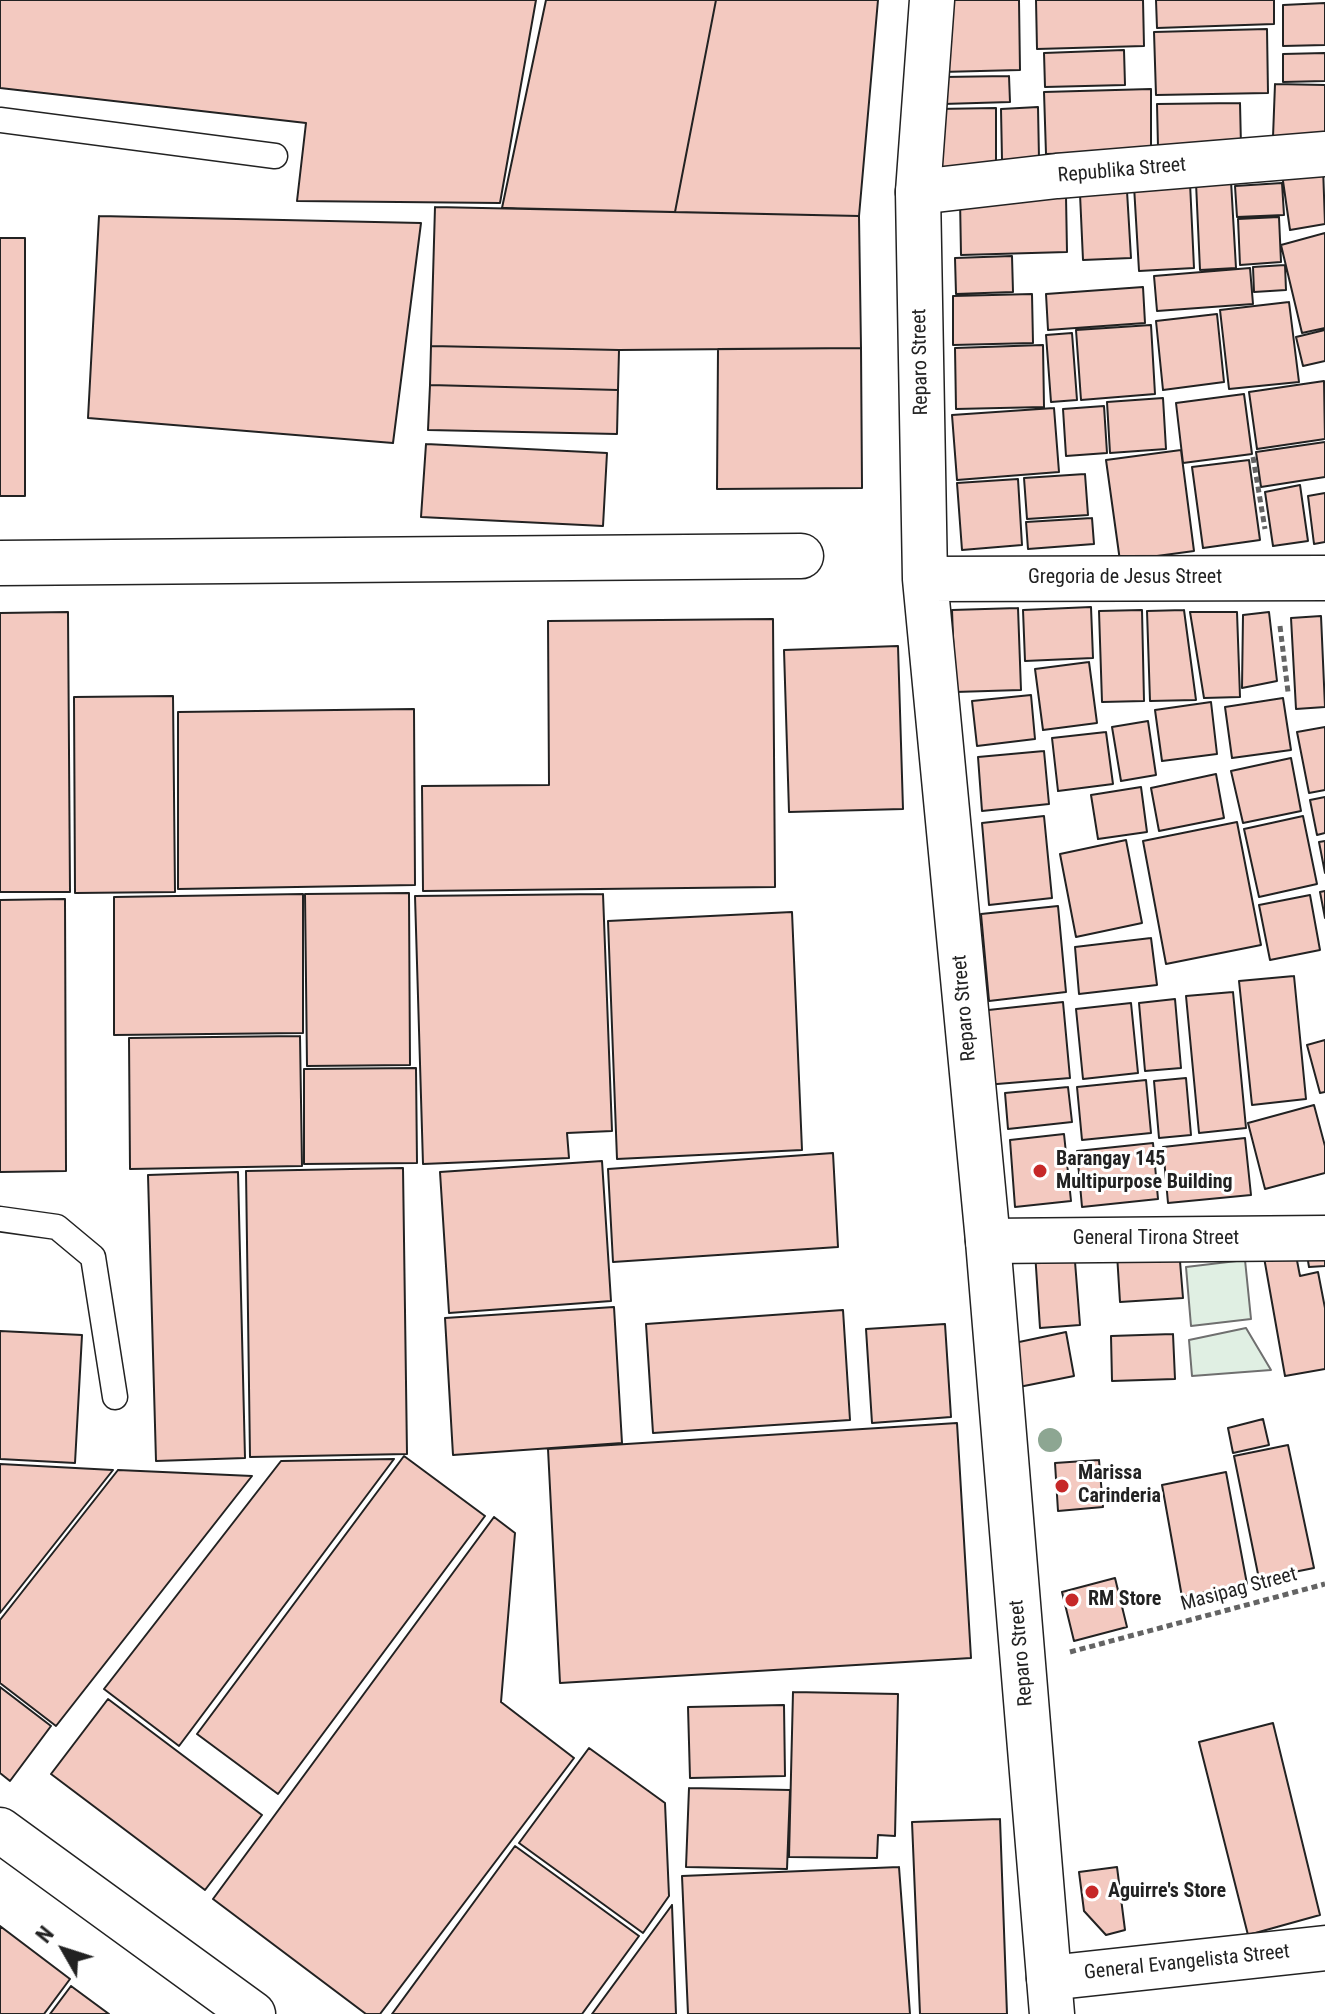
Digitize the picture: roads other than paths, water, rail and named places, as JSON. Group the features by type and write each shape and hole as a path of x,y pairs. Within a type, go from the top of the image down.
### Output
{"street":[{"name":"Reparo Street","path":"932,0 918,192 925,579 988,1241 1050,1996"},
{"name":"Republika Street","path":"918,192 1057,176 1325,154"},
{"path":"0,563 801,556"},
{"name":"Gregoria de Jesus Street","path":"925,579 1325,578"},
{"name":"General Tirona Street","path":"988,1241 1325,1238"},
{"path":"0,1830 253,2014"},
{"name":"General Evangelista Street","path":"1050,1996 1325,1948"}],"lane":[{"path":"0,120 275,156"},
{"path":"0,1219 57,1227 93,1257 115,1397"}],"place":[{"name":"Barangay 145 Multipurpose Building","path":"1040,1171"},
{"name":"Marissa Carinderia","path":"1062,1486"},
{"name":"RM Store","path":"1072,1600"},
{"name":"Aguirre's Store","path":"1092,1892"}]}
